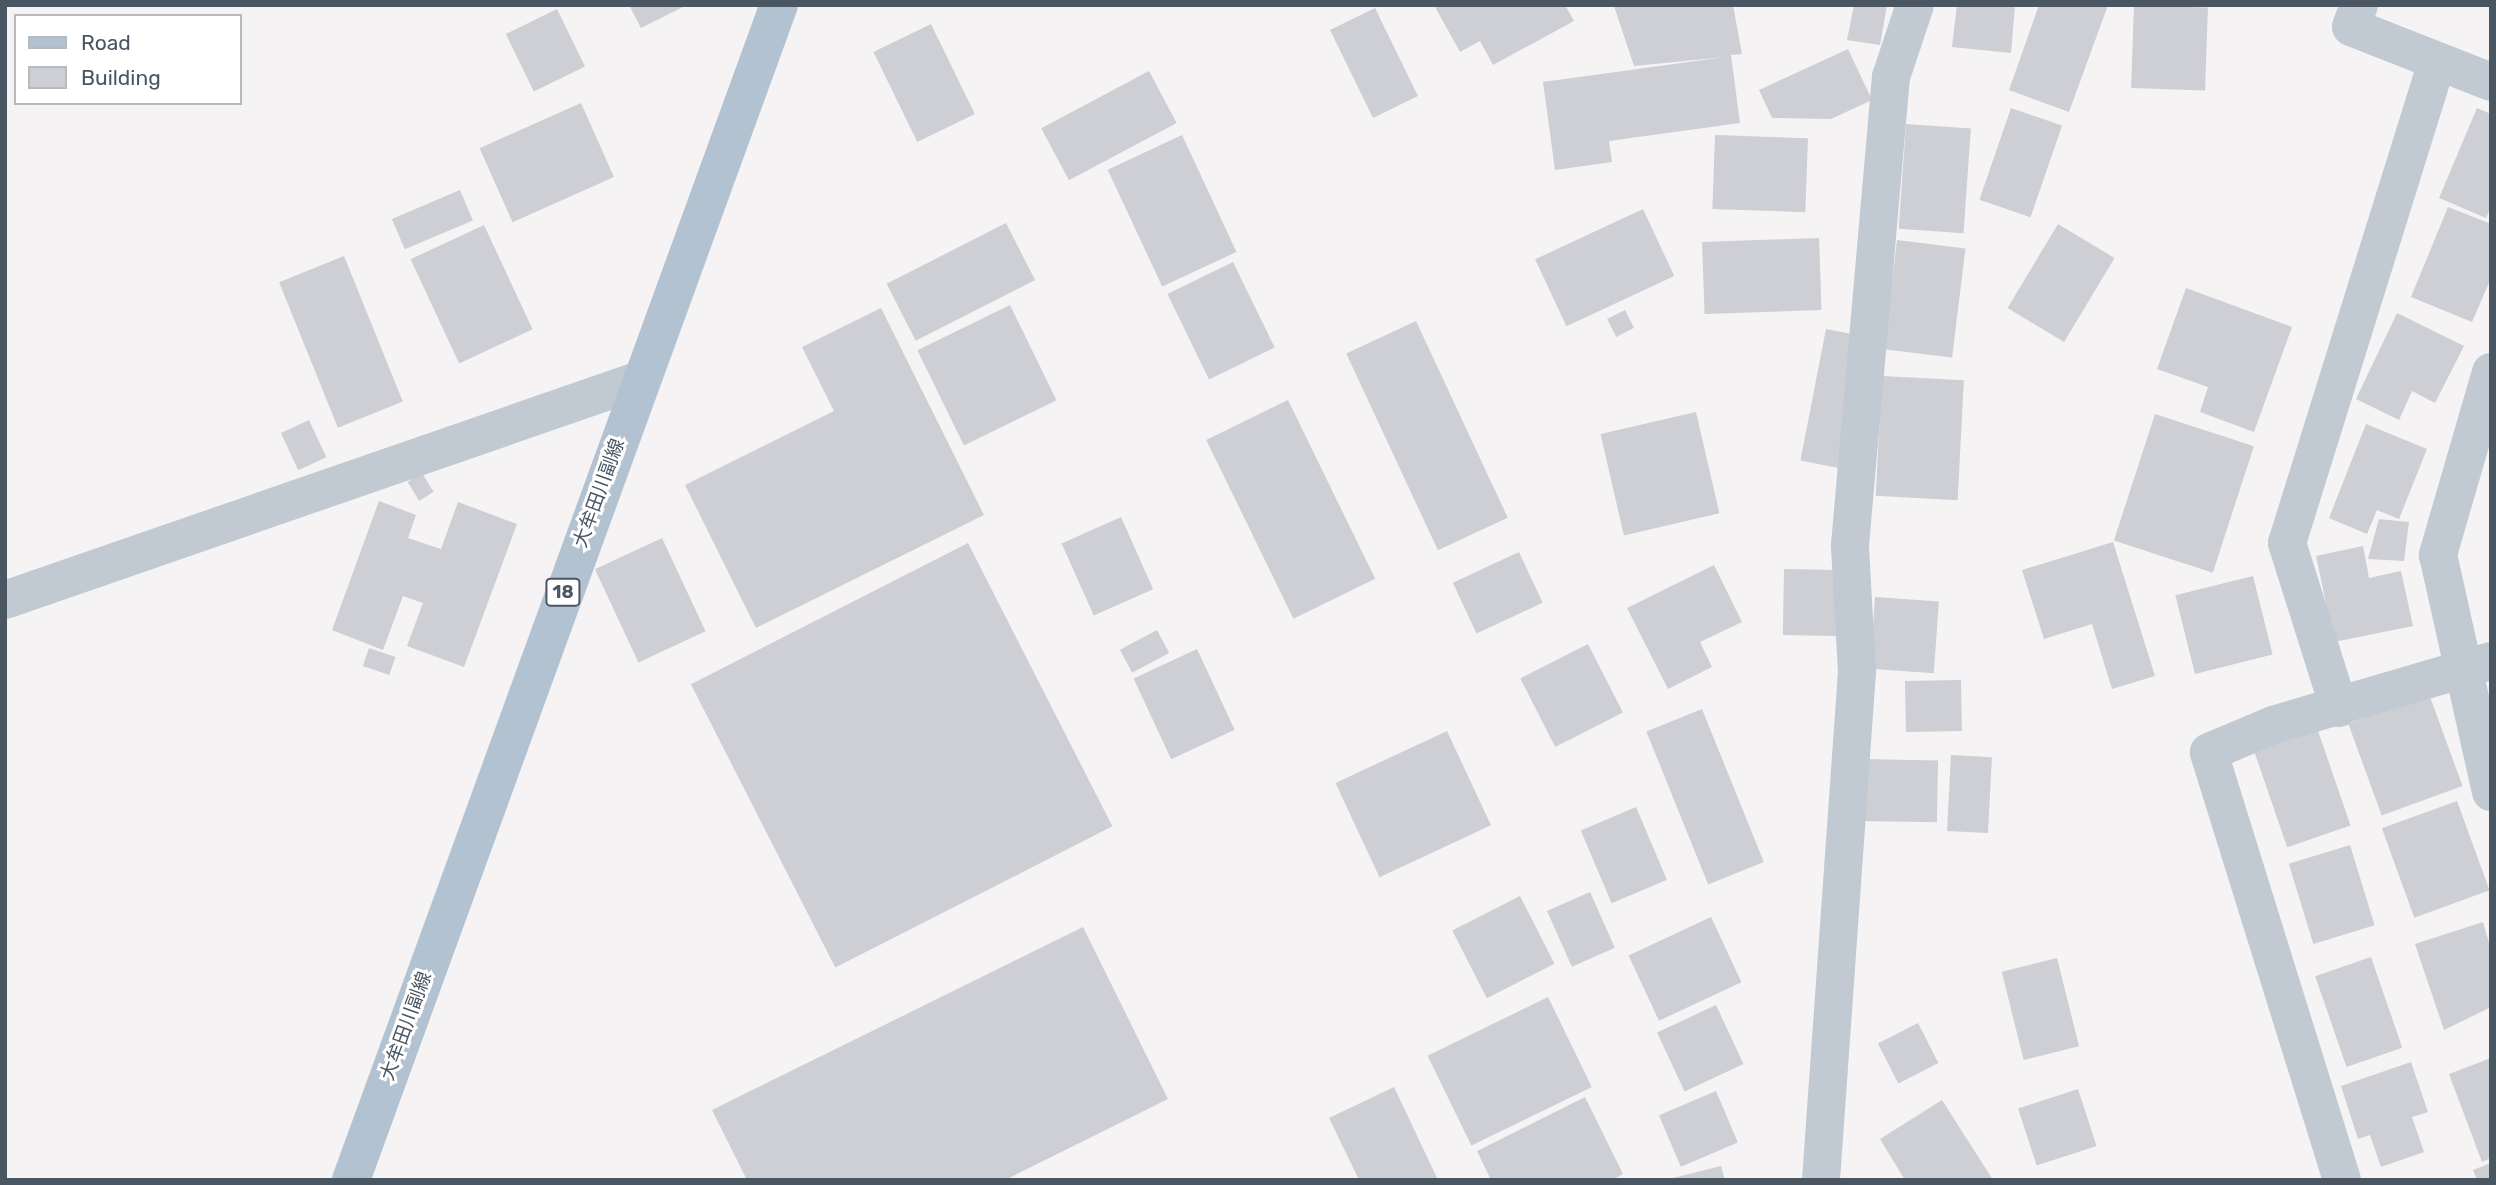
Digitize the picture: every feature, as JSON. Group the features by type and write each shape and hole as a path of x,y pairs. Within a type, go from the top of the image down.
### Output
{"main road":[{"name":"大牟田川副線","path":"351,1180 640,380 779,5"}],"street":[{"path":"1821,1180 1857,672 1850,545 1891,77 1915,5"},
{"path":"2359,5 2351,27 2491,82"},
{"path":"2339,708 2287,543 2437,62"},
{"path":"2491,372 2438,555 2478,665 2474,730 2491,792"},
{"path":"5,600 640,380"},
{"path":"2342,1180 2208,752 2273,725 2339,708 2478,665"}],"building":[{"path":"629,5 687,5 641,28"},
{"path":"1434,5 1565,5 1574,21 1493,65 1480,41 1460,52"},
{"path":"1733,5 1742,54 1731,55 1740,123 1609,141 1612,162 1555,170 1543,82 1725,57 1634,66 1614,6"},
{"path":"1854,5 1887,5 1880,45 1847,40"},
{"path":"1957,5 2015,5 2011,53 1952,47"},
{"path":"2039,5 2108,5 2069,112 2009,90"},
{"path":"2134,5 2208,8 2205,91 2131,88"},
{"path":"1375,8 1418,96 1373,118 1330,30"},
{"path":"557,9 585,67 534,92 506,34"},
{"path":"931,24 975,114 917,142 873,52"},
{"path":"1848,49 1872,100 1831,119 1772,118 1759,90"},
{"path":"1149,71 1177,123 1069,180 1041,128"},
{"path":"581,103 614,177 513,222 480,148"},
{"path":"2011,108 2062,126 2030,217 1979,200"},
{"path":"2477,108 2491,114 2491,207 2486,218 2439,198"},
{"path":"1906,124 1971,129 1964,233 1899,229"},
{"path":"1182,135 1237,252 1162,287 1108,170"},
{"path":"1715,135 1808,138 1805,212 1712,209"},
{"path":"460,190 473,220 405,249 392,219"},
{"path":"2448,207 2491,224 2491,278 2472,322 2411,297"},
{"path":"1643,209 1674,276 1566,326 1535,259"},
{"path":"1006,223 1035,280 916,341 887,284"},
{"path":"2058,224 2115,258 2064,342 2008,308"},
{"path":"484,225 533,329 459,363 411,259"},
{"path":"1819,238 1822,310 1705,314 1702,242"},
{"path":"1897,240 1965,248 1952,358 1884,349"},
{"path":"344,256 403,402 338,428 279,282"},
{"path":"1233,262 1275,347 1209,379 1167,294"},
{"path":"2186,288 2292,327 2254,432 2200,412 2208,387 2157,369"},
{"path":"1010,305 1056,400 964,445 917,350"},
{"path":"881,308 984,515 756,628 685,485 834,411 802,347"},
{"path":"1625,310 1634,328 1616,337 1607,319"},
{"path":"2397,313 2464,346 2435,403 2412,391 2399,420 2356,399"},
{"path":"1416,321 1508,518 1438,550 1346,354"},
{"path":"1826,329 1868,337 1843,469 1800,461"},
{"path":"1882,376 1964,380 1958,500 1876,496"},
{"path":"1288,400 1375,579 1293,619 1206,440"},
{"path":"1696,412 1719,513 1624,535 1601,434"},
{"path":"2155,414 2254,446 2213,573 2114,540"},
{"path":"309,420 326,457 298,470 281,433"},
{"path":"2366,424 2427,449 2399,519 2377,510 2367,534 2329,518"},
{"path":"422,473 434,492 419,501 408,482"},
{"path":"379,501 416,515 408,538 441,549 458,502 517,524 464,667 407,646 423,603 403,596 383,650 332,630"},
{"path":"1121,517 1153,589 1094,616 1062,543"},
{"path":"2379,519 2409,522 2404,561 2368,559"},
{"path":"662,538 706,631 638,663 595,569"},
{"path":"2113,542 2155,676 2112,689 2092,624 2044,639 2022,570"},
{"path":"968,543 1112,826 835,968 691,684"},
{"path":"2363,546 2369,578 2401,571 2413,626 2334,642 2316,556"},
{"path":"1519,552 1543,603 1477,634 1453,583"},
{"path":"1714,565 1742,622 1700,642 1712,667 1668,689 1627,608"},
{"path":"1784,569 1837,570 1836,636 1783,635"},
{"path":"2253,576 2273,655 2195,674 2175,595"},
{"path":"1875,597 1939,601 1934,673 1870,669"},
{"path":"1157,630 1169,653 1132,673 1120,650"},
{"path":"1588,644 1623,713 1555,747 1520,679"},
{"path":"369,648 395,657 389,675 363,666"},
{"path":"1197,649 1235,730 1171,759 1134,679"},
{"path":"1961,680 1962,731 1906,732 1905,681"},
{"path":"2429,694 2463,786 2382,816 2348,723"},
{"path":"1702,709 1764,862 1708,884 1646,731"},
{"path":"2317,728 2351,825 2287,847 2254,750"},
{"path":"1447,731 1491,825 1379,877 1336,783"},
{"path":"1951,755 1992,757 1988,833 1947,831"},
{"path":"1859,759 1938,760 1937,822 1858,821"},
{"path":"2457,801 2489,890 2414,918 2382,828"},
{"path":"1636,807 1667,880 1612,903 1581,830"},
{"path":"2350,845 2375,925 2313,944 2289,864"},
{"path":"1590,892 1615,948 1572,967 1547,911"},
{"path":"1520,896 1555,964 1487,998 1452,931"},
{"path":"1711,917 1741,982 1659,1021 1629,955"},
{"path":"2483,922 2491,950 2491,1007 2444,1030 2415,944"},
{"path":"1083,927 1168,1099 1005,1180 747,1180 712,1110"},
{"path":"2371,957 2402,1048 2346,1067 2315,976"},
{"path":"2057,958 2079,1046 2024,1060 2002,972"},
{"path":"1548,997 1592,1087 1471,1146 1428,1056"},
{"path":"1716,1005 1743,1064 1685,1091 1657,1032"},
{"path":"1918,1023 1938,1063 1898,1084 1878,1043"},
{"path":"2491,1058 2491,1158 2482,1162 2449,1074"},
{"path":"2411,1062 2428,1112 2412,1117 2424,1152 2381,1167 2370,1135 2358,1139 2341,1086"},
{"path":"1394,1087 1438,1180 1359,1180 1329,1118"},
{"path":"2078,1089 2097,1146 2037,1166 2018,1108"},
{"path":"1716,1091 1738,1143 1681,1167 1659,1115"},
{"path":"1585,1097 1623,1174 1612,1180 1491,1180 1477,1151"},
{"path":"1942,1100 1993,1180 1905,1180 1880,1139"},
{"path":"2491,1163 2491,1180 2477,1180 2473,1170"},
{"path":"1721,1166 1725,1180 1669,1180 1669,1179"}]}
